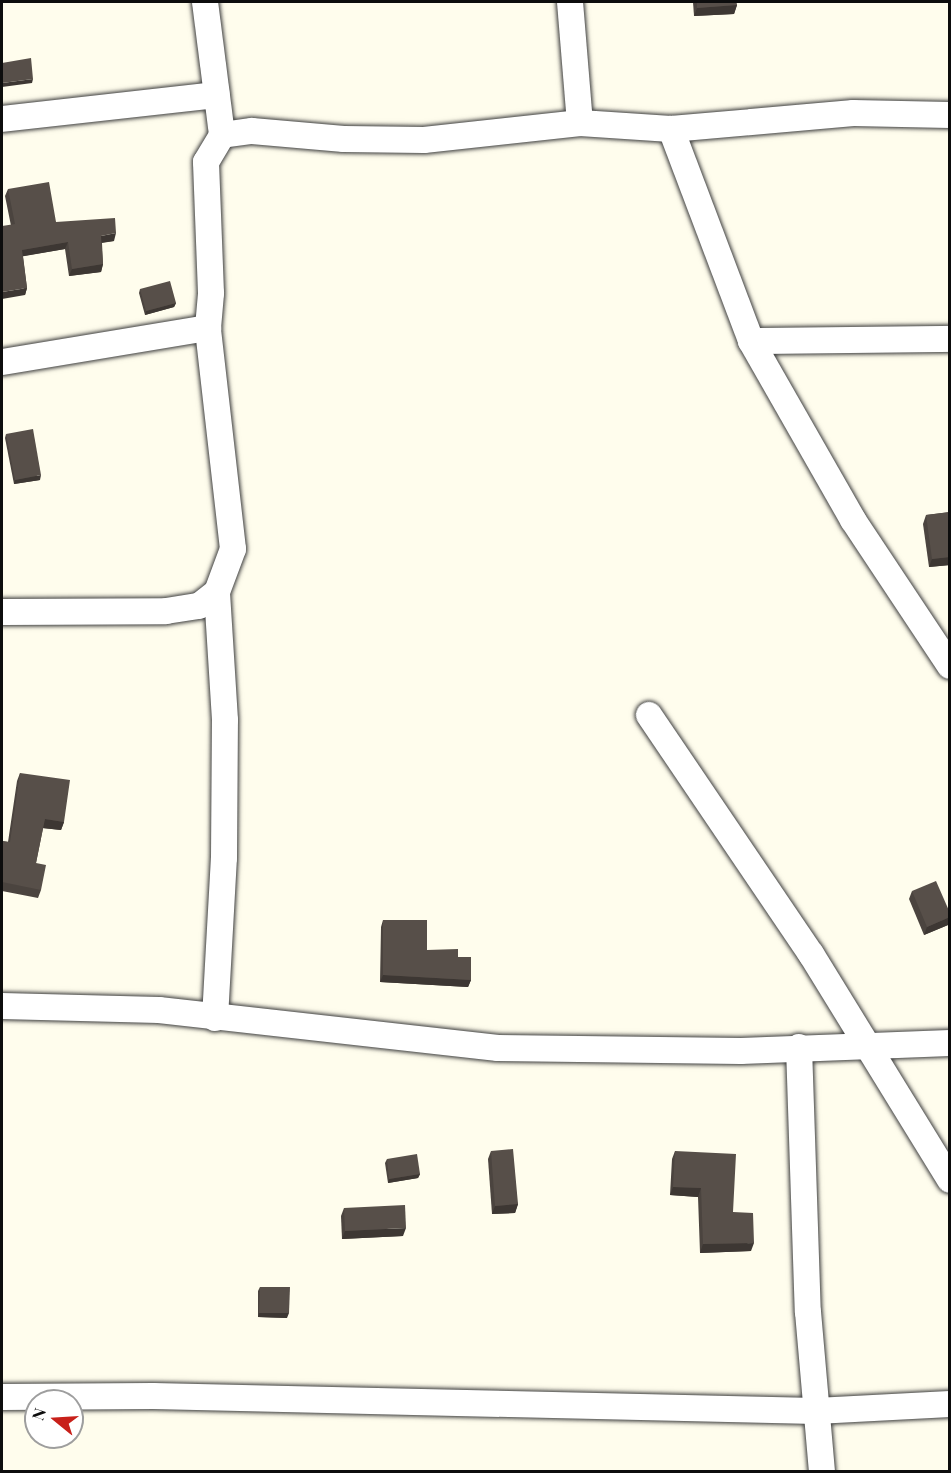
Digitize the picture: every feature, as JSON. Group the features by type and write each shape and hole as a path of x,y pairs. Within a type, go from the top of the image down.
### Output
{"street":[{"path":"206,2 222,135 206,162 211,293 208,327 233,549 218,592 225,720 224,846 215,1018"},
{"path":"570,2 580,123"},
{"path":"2,118 217,95"},
{"path":"222,135 252,131 344,139 423,140 580,123 671,129 853,113 950,115"},
{"path":"671,129 751,341 853,520 950,666"},
{"path":"2,362 208,327"},
{"path":"751,341 950,339"},
{"path":"2,612 166,611 198,606 218,592"},
{"path":"649,715 811,954 866,1047 950,1180"},
{"path":"2,1006 102,1006 498,1048 866,1047 950,1043"},
{"path":"799,1047 808,1312 822,1472"},
{"path":"2,1397 153,1396 816,1411 950,1404"}],"building":[{"path":"697,2 736,2 737,5 697,8"},
{"path":"31,58 33,79 2,83 2,63"},
{"path":"49,182 56,222 115,218 116,233 101,236 103,264 72,269 68,242 22,250 27,288 2,292 2,226 15,224 8,189"},
{"path":"170,281 176,303 146,311 140,289"},
{"path":"33,429 41,475 15,480 6,434"},
{"path":"950,512 950,557 932,559 926,515"},
{"path":"20,773 70,780 64,822 45,819 36,863 46,865 41,890 2,882 2,841 10,842"},
{"path":"936,881 950,917 927,927 912,891"},
{"path":"383,920 427,920 427,950 458,949 458,957 471,957 471,980 383,975"},
{"path":"513,1149 518,1204 495,1206 491,1151"},
{"path":"675,1151 736,1154 733,1212 753,1213 754,1243 703,1244 701,1188 673,1187"},
{"path":"417,1154 420,1174 389,1179 387,1159"},
{"path":"405,1205 406,1228 345,1231 344,1208"},
{"path":"260,1287 290,1287 289,1313 259,1313"}]}
